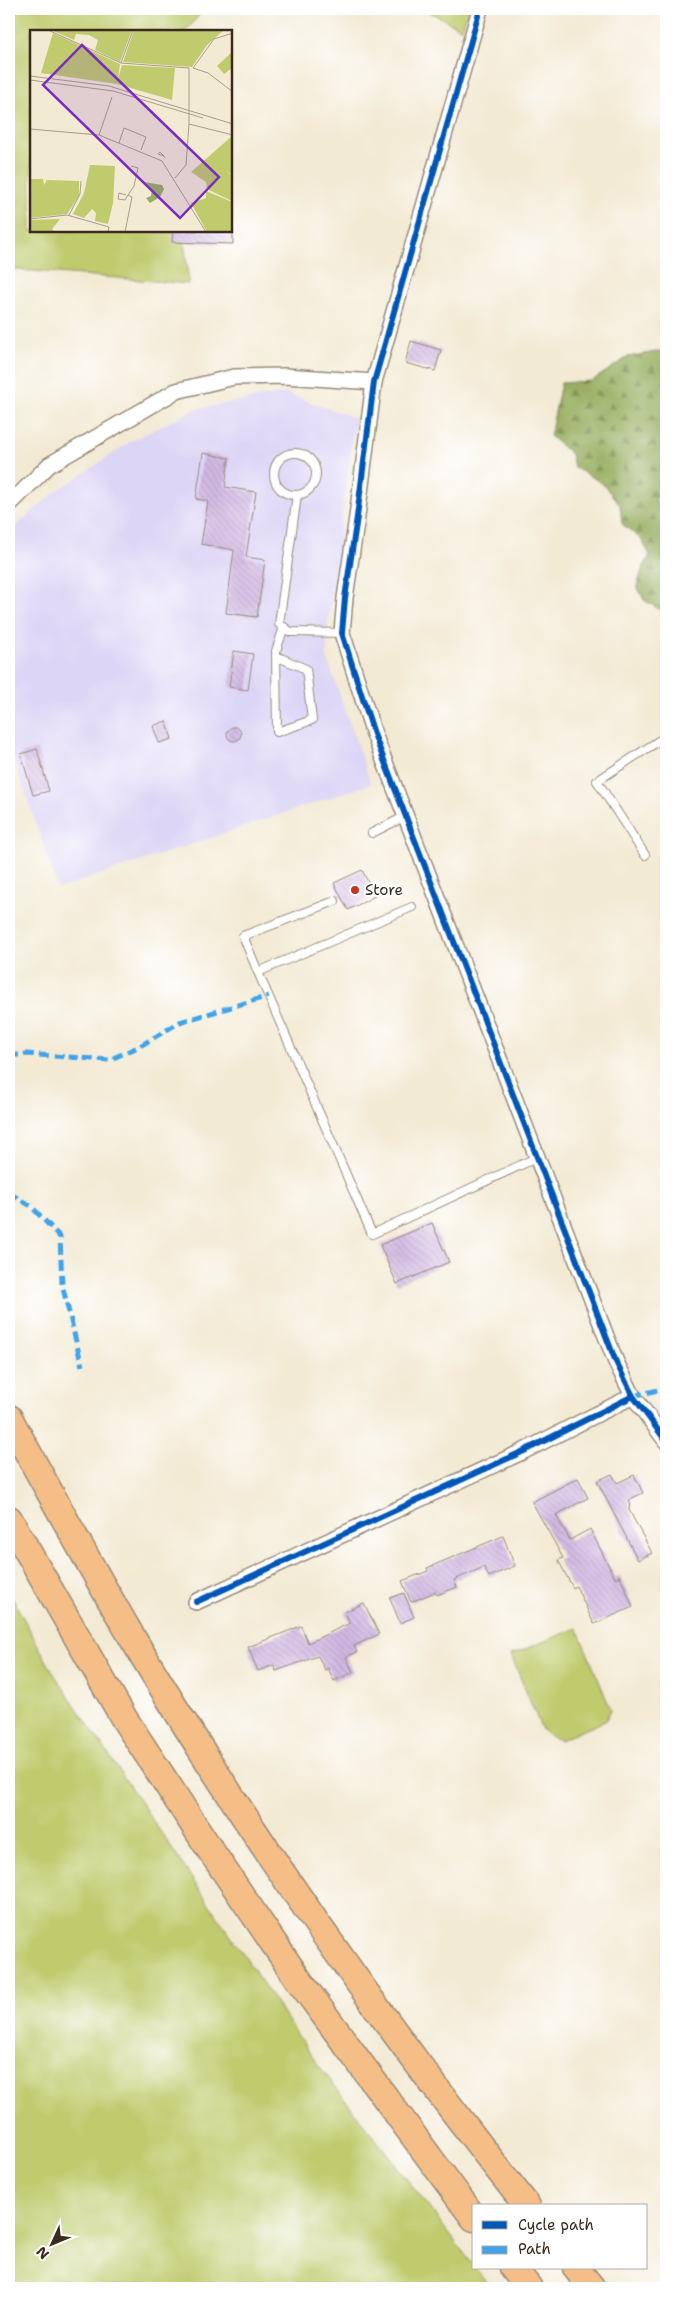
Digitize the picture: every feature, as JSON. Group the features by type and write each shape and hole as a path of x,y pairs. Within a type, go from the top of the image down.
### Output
{"highway":[{"path":"9,1418 140,1651 235,1800 320,1928 401,2042 525,2204"},
{"path":"9,1519 125,1720 211,1852 298,1979 472,2215"},
{"path":"516,2270 529,2288"},
{"path":"578,2270 592,2288"}],"street":[{"path":"480,9 374,382 342,633 352,672 374,734 616,1362 633,1396 666,1441"},
{"path":"9,505 49,465 176,391 242,377 285,376 374,382"},
{"path":"196,1602 524,1451 633,1396"}],"lane":[{"path":"293,452 306,456 312,461 316,474 312,487 306,492 297,495 286,494 280,490 273,477 276,464 280,458 293,452"},
{"path":"297,495 279,624 291,632 342,633"},
{"path":"276,656 306,669 312,720 277,732 276,704 276,656 276,651 284,627"},
{"path":"645,855 597,781 666,736"},
{"path":"372,833 406,816"},
{"path":"335,901 243,936 372,1234 538,1157"},
{"path":"258,972 412,907"}],"shaded area":[{"path":"285,393 355,418 327,632 327,658 371,784 58,889 9,745 9,532 54,493 133,440 196,409"}],"green space":[{"path":"9,9 204,9 187,30 30,30 30,232 183,232 189,284 9,269"},
{"path":"424,9 468,9 462,29"},
{"path":"666,350 666,482 659,481 656,501 666,515 666,613 644,600 637,586 642,570 650,555 641,539 622,524 620,505 602,483 574,467 571,454 550,436 561,383 592,381 628,357"},
{"path":"9,1592 52,1671 313,2058 472,2263 472,2270 477,2270 491,2288 17,2288 9,2263"},
{"path":"577,1628 611,1710 605,1721 560,1740 542,1730 511,1655"}],"building":[{"path":"233,231 233,244 172,242 173,232"},
{"path":"411,341 441,350 435,371 405,363"},
{"path":"203,453 229,458 225,487 256,492 246,557 265,560 257,617 226,613 234,550 201,544 208,501 196,499"},
{"path":"234,651 253,654 248,690 229,687"},
{"path":"166,721 172,739 159,743 153,726"},
{"path":"234,727 239,729 241,734 239,739 234,741 229,739 227,734 229,729"},
{"path":"37,749 49,791 33,795 21,754"},
{"name":"Store","path":"362,870 375,896 348,910 334,883"},
{"path":"432,1223 449,1262 397,1284 380,1245"},
{"path":"612,1474 617,1483 634,1475 643,1493 630,1499 629,1510 652,1553 638,1560 597,1481"},
{"path":"578,1478 588,1498 556,1515 570,1540 590,1529 615,1578 620,1576 633,1607 594,1624 576,1586 573,1588 558,1560 563,1558 532,1502"},
{"path":"503,1536 515,1566 489,1577 484,1567 454,1580 457,1587 437,1595 435,1592 411,1602 402,1581 428,1571 427,1568"},
{"path":"404,1593 414,1617 400,1623 390,1598"},
{"path":"364,1603 379,1634 354,1646 357,1652 346,1657 353,1672 334,1681 328,1668 325,1670 318,1656 276,1671 274,1665 258,1671 248,1647 301,1626 308,1643 350,1623 345,1612"}],"marked path":[{"path":"9,1056 26,1054 109,1060 140,1046 180,1022 269,996"},
{"path":"9,1193 31,1206 60,1237 62,1284 82,1366"},
{"path":"633,1396 666,1388"}],"cycle path":[{"path":"480,9 374,382 342,633 374,734 616,1362 633,1396 666,1441"},
{"path":"196,1602 524,1451 633,1396"}],"place":[{"name":"Store","path":"355,890"}]}
